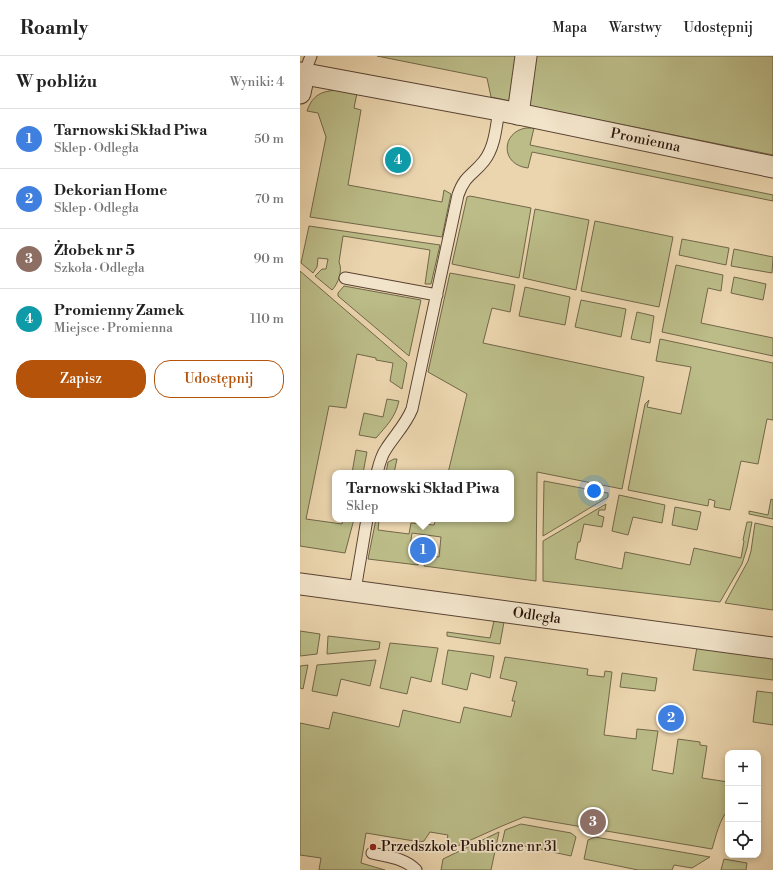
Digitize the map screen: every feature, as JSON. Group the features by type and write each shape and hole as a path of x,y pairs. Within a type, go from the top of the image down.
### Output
{"street":[{"path":"509,112 526,56"},
{"name":"Promienna","path":"304,74 509,112 773,167"},
{"name":"Odległa","path":"300,584 355,590 773,648"}],"lane":[{"path":"378,470 386,449 406,421 412,409 462,184 484,161 490,152 493,142 509,112"},
{"path":"345,278 437,294"},
{"path":"355,590 366,522"},
{"path":"372,854 400,859 410,864 416,870"}],"green space":[{"path":"377,56 516,56 510,101 491,97 487,78"},
{"path":"536,56 773,56 773,155 530,106"},
{"path":"339,90 357,93 354,108 361,110 348,185 442,202 444,190 451,194 442,237 310,217 326,137 318,113 307,111 309,105 319,94"},
{"path":"526,128 534,128 530,145 773,195 773,201 532,152 528,168 519,166 512,161 508,155 508,142 518,131"},
{"path":"470,196 531,208 519,278 452,264 467,197"},
{"path":"535,209 589,220 576,290 523,278"},
{"path":"595,221 673,237 659,307 581,291"},
{"path":"309,226 440,245 431,284 425,284 430,250 343,236 339,262 340,273 338,281 332,290 315,276 322,269 326,269 328,259 318,258 317,267 313,273 301,263"},
{"path":"682,239 729,248 726,265 679,255"},
{"path":"734,249 773,257 772,273 731,266"},
{"path":"676,265 723,275 721,291 708,288 701,323 773,338 773,356 662,332"},
{"path":"300,271 407,363 402,389 390,381 393,363 376,360 376,358 357,354 346,408 329,406 306,519 342,524 342,522 353,522 345,553 300,546"},
{"path":"450,273 515,285 510,312 492,308 483,343 644,377 622,489 537,472 536,581 424,566 426,555 439,557 441,537 412,533 409,553 420,555 418,565 368,559 375,522 379,522 378,530 409,534 411,523 434,525 435,522 514,522 514,470 449,470 467,394 428,372"},
{"path":"734,277 766,284 763,300 731,293"},
{"path":"344,286 421,300 409,356 338,296 338,293"},
{"path":"525,287 570,297 565,325 519,316"},
{"path":"581,300 626,309 621,337 575,327"},
{"path":"637,312 654,316 650,343 631,339"},
{"path":"660,339 773,363 773,420 767,419 758,464 741,461 730,510 714,507 715,501 709,499 708,506 628,490 645,404 649,400 647,407 681,414 691,367 656,361"},
{"path":"387,399 399,401 393,417 387,425 376,438 359,435 364,413 383,417"},
{"path":"356,450 367,452 364,470 353,470"},
{"path":"397,459 395,470 387,470 388,462"},
{"path":"544,481 608,493 608,497 543,536"},
{"path":"619,495 665,505 662,523 633,517 628,535 612,531"},
{"path":"771,499 773,500 773,519 749,514 749,511 768,515"},
{"path":"606,504 605,510 599,510 598,515 604,517 602,527 584,524 580,542 578,542 575,559 622,569 625,552 690,565 694,548 741,558 747,522 752,522 742,564 720,602 543,581 543,541"},
{"path":"675,507 701,512 697,530 672,525"},
{"path":"755,523 773,527 773,610 725,603 748,561"},
{"path":"494,621 504,622 500,644 447,636 447,632 490,638"},
{"path":"300,631 320,634 317,654 300,656"},
{"path":"328,636 380,642 379,649 327,654"},
{"path":"390,643 438,648 431,682 411,677 407,694 380,688"},
{"path":"697,647 768,656 773,659 773,680 693,670"},
{"path":"448,650 494,656 490,678 471,673 467,690 442,684"},
{"path":"505,657 588,669 587,675 604,677 605,671 612,672 604,735 636,739 637,729 658,731 652,770 673,774 678,739 700,742 700,745 707,746 702,778 725,782 725,814 716,834 712,849 524,817 444,852 448,835 430,832 424,841 420,842 366,833 361,863 385,870 319,870 321,858 300,855 300,723 329,729 333,712 399,727 403,710 460,723 464,707 511,717 515,701 512,701 517,682 500,678"},
{"path":"376,660 370,686 341,679 337,696 312,691 317,665"},
{"path":"308,665 303,689 300,688 300,666"},
{"path":"622,673 657,678 655,691 620,687"},
{"path":"757,691 773,693 773,725 753,722"},
{"path":"521,824 571,833 576,837 571,856 511,843 509,848 501,847 505,830"},
{"path":"499,832 491,870 441,870 443,859"},
{"path":"595,837 710,857 692,868 674,865 672,870 638,870 584,859 588,840"},
{"path":"724,859 747,863 746,870 721,870"}],"place":[{"name":"Promienny Zamek","path":"398,160"},
{"name":"Tarnowski Skład Piwa","path":"423,550"},
{"name":"Dekorian Home","path":"671,718"},
{"name":"Żłobek nr 5","path":"593,822"},
{"name":"Przedszkole Publiczne nr 31","path":"373,847"}]}
